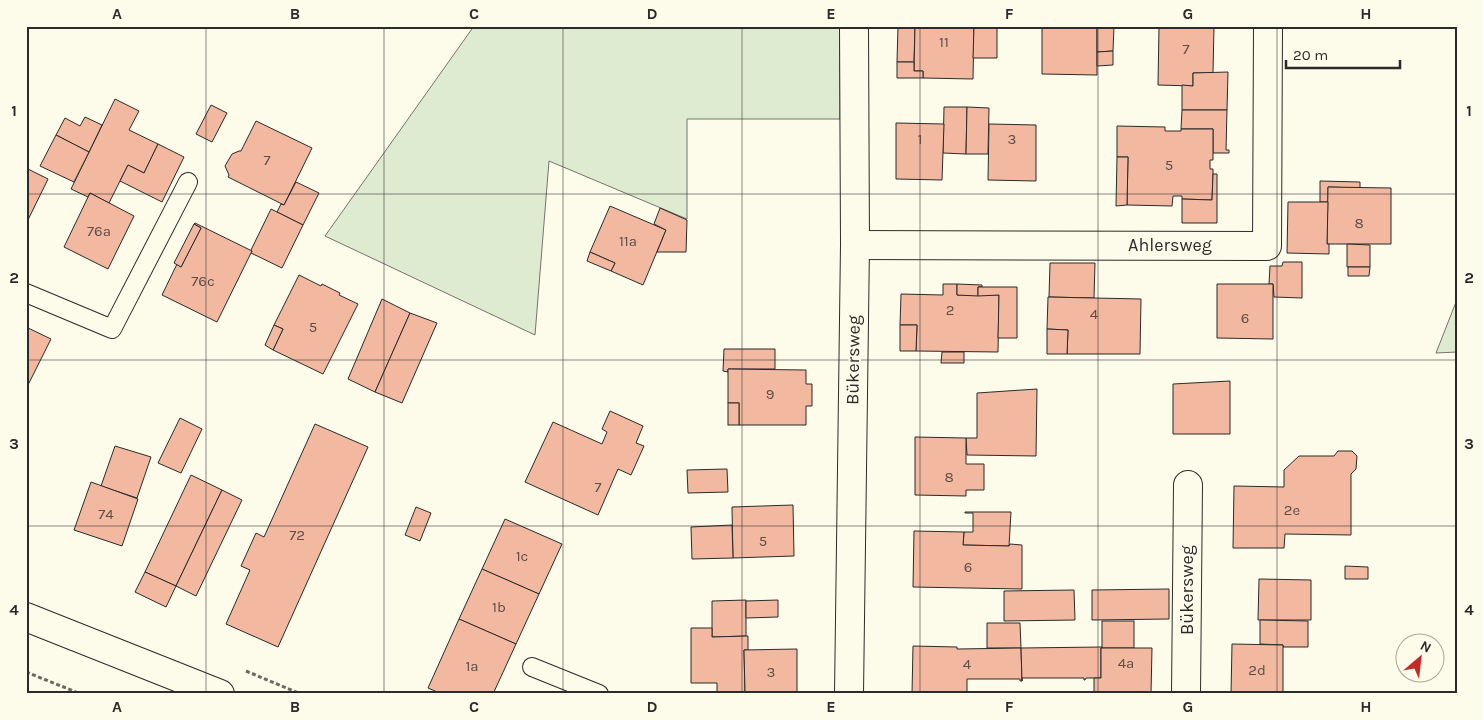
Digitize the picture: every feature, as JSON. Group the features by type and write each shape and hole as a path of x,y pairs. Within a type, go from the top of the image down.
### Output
{"street":[{"name":"Bükersweg","path":"849,694 855,245 854,26"},
{"name":"Ahlersweg","path":"855,245 1267,246 1268,26"},
{"name":"Bükersweg","path":"1186,694 1188,485"},
{"path":"26,617 220,694"}],"lane":[{"path":"26,293 112,329 188,182"},
{"path":"532,667 599,694"}],"path":[{"path":"26,672 81,694"}],"green space":[{"path":"474,26 840,26 840,119 687,119 687,219 549,161 535,335 325,236"},
{"path":"1456,302 1457,352 1436,353"}],"building":[{"path":"898,26 915,26 914,62 897,62"},
{"path":"915,26 974,26 973,79 923,78 923,71 914,71"},
{"path":"974,26 997,26 997,58 973,58"},
{"path":"1042,26 1097,26 1097,75 1042,74"},
{"path":"1097,26 1114,26 1113,51 1097,52"},
{"path":"1159,26 1214,26 1213,73 1193,73 1193,86 1158,85"},
{"path":"1113,51 1113,65 1097,66 1097,52"},
{"path":"897,62 914,62 914,71 923,71 923,78 897,78"},
{"path":"1228,72 1227,110 1182,110 1182,85 1193,86 1193,73"},
{"path":"115,99 139,111 129,130 158,144 144,173 128,165 109,203 90,193 88,197 71,189"},
{"path":"211,105 227,113 212,142 196,134"},
{"path":"944,107 967,107 966,154 943,153"},
{"path":"967,107 989,108 988,154 966,154"},
{"path":"1182,110 1227,110 1226,150 1229,150 1229,153 1213,153 1213,129 1181,129"},
{"path":"85,117 102,125 89,152 56,135 65,118 80,126"},
{"path":"256,121 312,148 284,205 228,177 225,166 232,154 241,151"},
{"path":"896,123 944,124 942,180 896,179"},
{"path":"989,124 1036,125 1036,181 988,180"},
{"path":"1117,126 1165,127 1165,131 1213,129 1213,160 1210,160 1210,169 1213,169 1212,200 1182,199 1182,196 1173,196 1172,206 1127,205 1128,157 1117,157"},
{"path":"56,135 89,152 74,182 40,166"},
{"path":"158,144 184,157 162,202 120,181 128,165 144,173"},
{"path":"1117,157 1128,157 1127,205 1116,206"},
{"path":"26,168 48,179 26,224"},
{"path":"1213,174 1217,174 1217,223 1182,223 1182,199 1212,200"},
{"path":"1320,181 1360,182 1360,188 1328,187 1328,202 1320,202"},
{"path":"296,182 319,193 303,225 277,212 281,204 284,205"},
{"path":"1328,187 1391,188 1391,244 1327,244"},
{"path":"90,193 134,216 108,269 64,247"},
{"path":"1288,202 1328,202 1327,244 1329,244 1329,254 1287,253"},
{"path":"610,206 666,230 643,285 611,271 615,263 590,252"},
{"path":"660,208 687,220 686,252 657,252 666,230 654,224"},
{"path":"271,209 303,225 282,268 251,253"},
{"path":"195,223 252,251 217,322 162,295 177,264 181,267 201,228"},
{"path":"194,224 201,228 181,267 174,263"},
{"path":"1347,244 1370,245 1370,267 1347,267"},
{"path":"590,252 615,263 611,271 587,261"},
{"path":"1283,262 1302,262 1302,298 1274,297 1273,284 1269,284 1270,266 1282,266"},
{"path":"1050,263 1095,263 1094,298 1049,297"},
{"path":"1348,267 1370,267 1369,276 1348,276"},
{"path":"299,275 321,286 322,284 358,304 323,374 273,350 283,329 274,325"},
{"path":"943,284 957,284 957,295 999,295 998,352 916,351 917,325 900,325 901,294 943,295"},
{"path":"957,284 982,285 982,287 978,287 978,296 957,295"},
{"path":"1217,284 1273,284 1273,339 1217,338"},
{"path":"978,287 1017,287 1017,338 998,338 999,295 978,296"},
{"path":"1048,297 1141,299 1140,354 1067,354 1068,330 1047,329"},
{"path":"382,299 410,313 375,392 348,379"},
{"path":"410,313 437,323 402,403 375,392"},
{"path":"274,325 283,329 273,350 265,345"},
{"path":"900,325 917,325 916,351 900,351"},
{"path":"26,327 51,339 26,389"},
{"path":"1047,329 1068,330 1067,354 1047,354"},
{"path":"724,349 775,349 775,369 728,369 728,372 723,371"},
{"path":"942,352 964,352 964,363 941,363"},
{"path":"728,369 806,370 806,384 812,384 812,406 806,406 806,425 739,425 739,403 728,403"},
{"path":"1230,381 1230,434 1173,434 1173,384"},
{"path":"1037,389 1036,456 967,455 966,438 977,438 977,393"},
{"path":"728,403 739,403 739,425 728,425"},
{"path":"610,411 643,426 636,443 644,446 631,475 618,469 598,515 525,482 553,422 602,444 607,432 602,429"},
{"path":"180,418 202,429 181,473 158,463"},
{"path":"315,424 368,447 278,647 226,624 250,570 241,566 256,533 264,537"},
{"path":"915,437 966,438 966,464 984,464 984,490 966,490 966,496 915,495"},
{"path":"115,446 151,457 137,498 101,486"},
{"path":"1338,451 1352,451 1357,456 1356,469 1351,474 1351,535 1285,534 1284,548 1233,548 1234,486 1284,487 1284,470 1299,456 1334,456"},
{"path":"727,469 728,492 688,493 687,470"},
{"path":"191,475 222,490 176,586 145,572"},
{"path":"91,482 138,499 122,546 74,530"},
{"path":"222,490 242,500 196,596 176,586"},
{"path":"793,505 794,556 733,558 732,507"},
{"path":"416,507 431,513 420,541 405,535"},
{"path":"965,512 1011,512 1009,546 963,545 964,532 973,532 973,513"},
{"path":"505,519 562,544 539,594 482,569"},
{"path":"732,525 733,558 692,559 691,527"},
{"path":"914,531 964,532 963,545 1022,545 1022,589 913,587"},
{"path":"1345,566 1368,567 1368,579 1345,579"},
{"path":"482,569 539,594 516,644 459,619"},
{"path":"145,572 176,586 166,607 135,592"},
{"path":"1259,579 1311,580 1311,620 1258,620"},
{"path":"1169,589 1169,619 1092,620 1092,590"},
{"path":"1074,590 1075,620 1004,621 1004,591"},
{"path":"746,600 746,636 712,637 712,601"},
{"path":"778,600 778,617 746,618 746,601"},
{"path":"459,619 516,644 493,694 442,694 428,688"},
{"path":"1260,620 1308,621 1308,647 1283,647 1283,645 1260,644"},
{"path":"1102,621 1134,621 1134,648 1102,648"},
{"path":"987,623 1020,623 1021,648 987,648"},
{"path":"691,628 712,628 712,637 748,636 748,650 744,650 745,693 717,694 717,683 691,683"},
{"path":"1232,644 1283,645 1283,694 1231,694"},
{"path":"913,646 957,647 957,649 1021,648 1022,681 1020,679 967,679 967,694 912,694"},
{"path":"1102,647 1101,678 1086,678 1084,680 1084,678 1022,678 1022,681 1021,648"},
{"path":"1101,648 1152,648 1151,694 1094,694 1094,678 1101,678"},
{"path":"797,649 797,693 745,693 744,650"}]}
